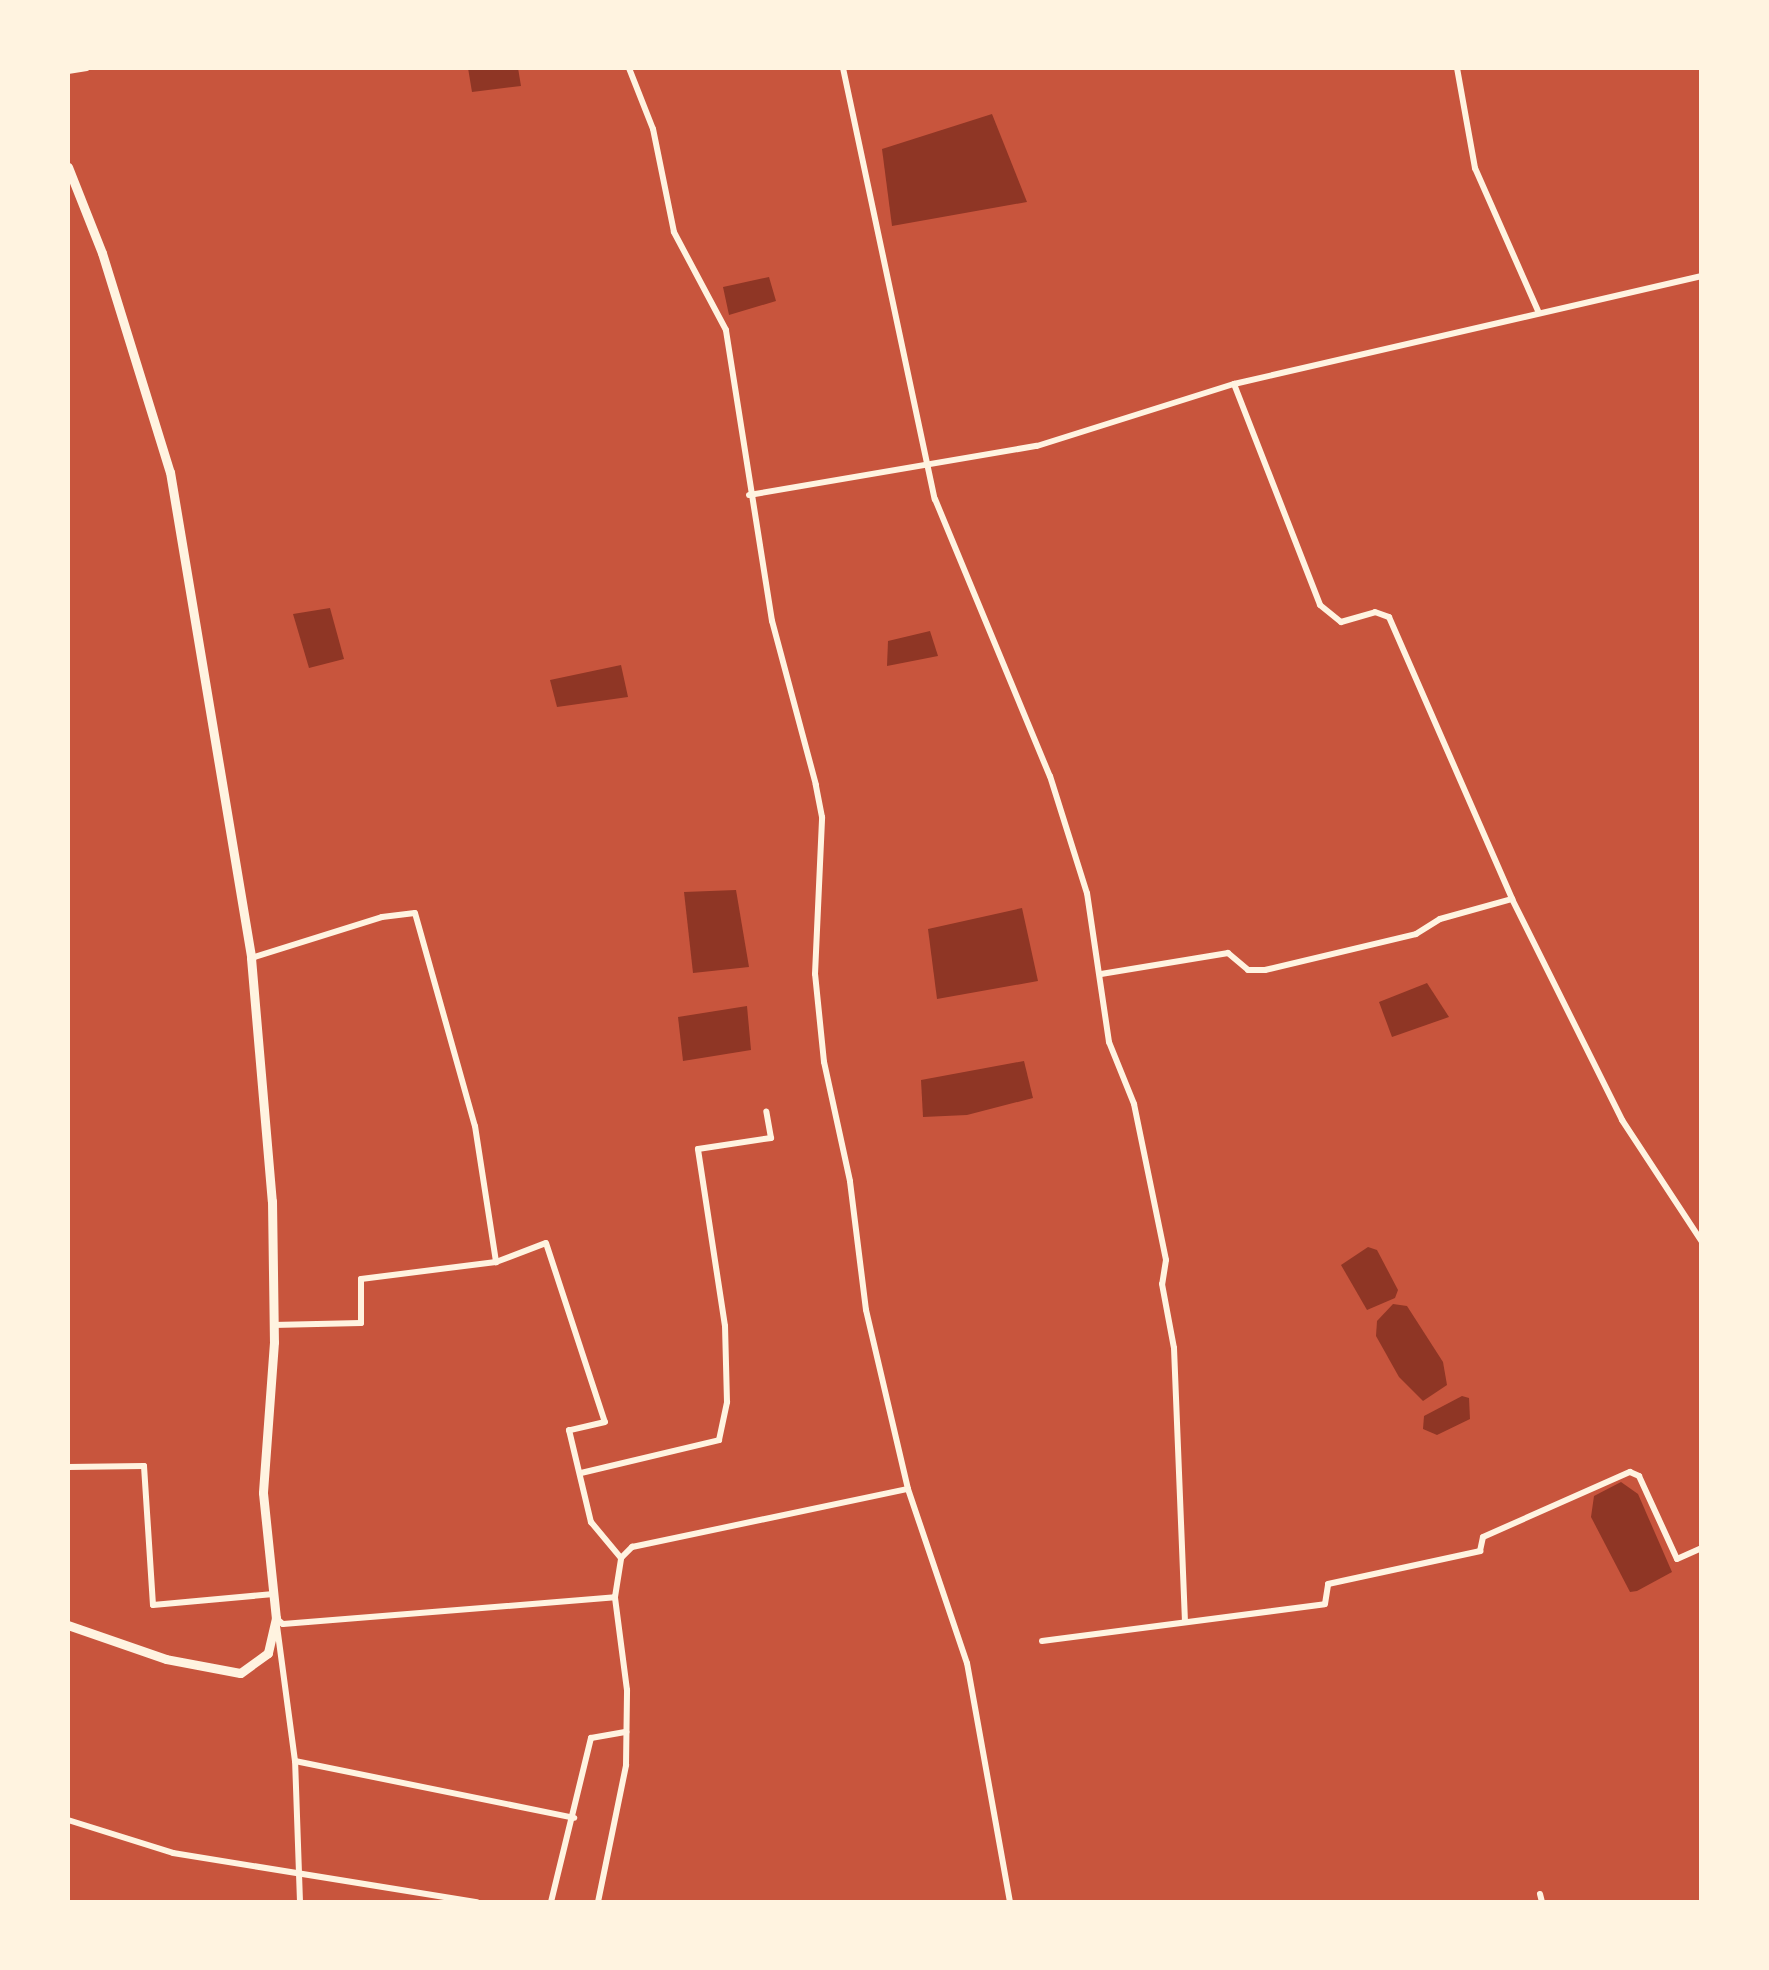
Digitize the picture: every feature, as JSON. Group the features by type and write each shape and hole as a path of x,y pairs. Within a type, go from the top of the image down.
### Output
{"main road":[{"path":"68,166 102,253 170,472 251,958 272,1201 273,1325 264,1493 276,1618 268,1653 240,1673 166,1660 68,1625"}],"street":[{"path":"68,71 87,68"},
{"path":"629,68 653,129 674,232 726,330 749,495 772,620 822,817 815,974 824,1062 850,1181 866,1310 908,1488 966,1662 1010,1902"},
{"path":"842,68 935,499 1050,776 1088,892 1102,974 1108,1042 1134,1104 1166,1260 1162,1284 1174,1348 1184,1620"},
{"path":"1457,68 1475,168 1538,311"},
{"path":"749,495 1038,446 1234,384 1702,276"},
{"path":"1234,384 1320,605 1341,622 1375,612 1389,617 1512,898 1622,1120 1702,1242"},
{"path":"1102,974 1228,953 1252,972 1265,970 1416,934 1440,919 1512,898"},
{"path":"251,958 393,914 415,913 476,1126 496,1262"},
{"path":"581,1473 718,1440 727,1402 724,1326 698,1149 771,1138 766,1111"},
{"path":"273,1325 361,1324 360,1279 496,1262 546,1243 605,1422 569,1430 591,1522 621,1558 615,1597 626,1732 616,1828 598,1902"},
{"path":"68,1468 144,1466 153,1604 273,1594"},
{"path":"1042,1641 1325,1604 1328,1584 1480,1551 1483,1537 1630,1472 1639,1476 1678,1559 1702,1548"},
{"path":"621,1558 656,1540 908,1488"},
{"path":"276,1618 283,1624 615,1597"},
{"path":"276,1618 295,1761 300,1902"},
{"path":"551,1902 591,1738 626,1732"},
{"path":"295,1761 574,1818"},
{"path":"68,1820 173,1852 299,1869 477,1902"}],"shaded area":[{"path":"468,68 518,68 521,86 472,92"},
{"path":"992,114 1027,202 892,226 882,149"},
{"path":"769,277 776,301 729,315 723,287"},
{"path":"330,608 344,659 309,668 293,614"},
{"path":"930,631 938,656 887,666 888,641"},
{"path":"621,665 628,697 557,707 550,680"},
{"path":"736,890 749,967 693,973 684,892"},
{"path":"1022,908 1038,981 937,999 928,929"},
{"path":"1427,983 1449,1017 1392,1037 1379,1002"},
{"path":"747,1006 751,1050 683,1061 678,1017"},
{"path":"1024,1061 1033,1098 967,1115 923,1117 921,1080"},
{"path":"1368,1247 1377,1250 1398,1290 1395,1298 1367,1310 1341,1265"},
{"path":"1393,1304 1407,1306 1443,1362 1447,1385 1423,1401 1399,1377 1376,1336 1377,1321"},
{"path":"1462,1396 1469,1398 1470,1419 1437,1435 1423,1429 1424,1416"},
{"path":"1621,1482 1638,1494 1672,1572 1630,1592 1591,1517 1594,1496"}]}
